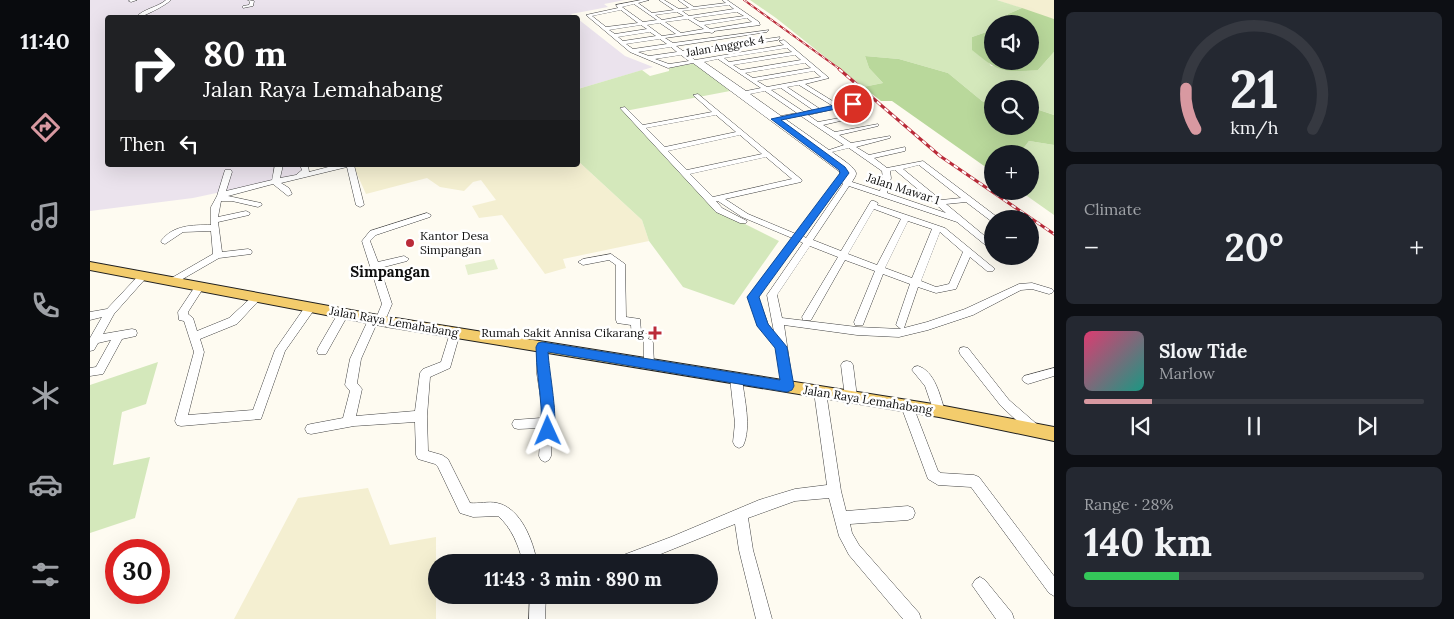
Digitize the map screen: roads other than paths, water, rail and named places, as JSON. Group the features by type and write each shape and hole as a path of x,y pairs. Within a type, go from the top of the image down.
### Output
{"main road":[{"name":"Jalan Raya Lemahabang","path":"90,266 377,320 939,411 1054,434"}],"street":[{"path":"140,15 143,12 156,9 169,0"},
{"path":"245,7 251,6 250,0"},
{"path":"647,0 618,6 814,146 852,170 852,176 844,182 796,239 753,297 763,326 781,347"},
{"path":"680,0 694,9"},
{"path":"724,0 778,38 826,78 742,93"},
{"path":"703,1 710,6"},
{"path":"635,3 682,35"},
{"path":"661,3 669,5 745,53"},
{"path":"652,14 730,4"},
{"path":"643,8 652,7"},
{"path":"622,9 588,15 632,51 648,58 778,38"},
{"path":"605,29 739,10"},
{"path":"605,12 611,16"},
{"path":"699,24 747,17"},
{"path":"618,21 624,26"},
{"path":"622,43 757,23"},
{"path":"613,36 652,30"},
{"path":"632,51 767,30"},
{"name":"Jalan Anggrek 4","path":"648,58 666,66 787,46"},
{"path":"728,64 796,53"},
{"path":"718,57 886,170 920,163 984,212"},
{"path":"740,72 806,61"},
{"path":"752,80 816,69"},
{"path":"800,83 837,106"},
{"path":"781,86 818,110"},
{"path":"696,95 798,180 715,199"},
{"path":"777,119 853,104"},
{"path":"623,108 685,173 715,199 715,206 729,215 936,290 953,287 968,251"},
{"path":"642,127 717,113"},
{"path":"816,124 864,114"},
{"path":"832,134 876,125"},
{"path":"663,150 741,133"},
{"path":"832,150 888,137"},
{"path":"867,158 902,149"},
{"path":"685,173 767,155"},
{"path":"275,182 279,167"},
{"path":"298,177 306,170 305,167"},
{"path":"219,198 337,167"},
{"path":"352,167 360,205"},
{"path":"897,168 984,240"},
{"path":"883,195 887,178 886,170"},
{"path":"216,255 218,247 214,224 219,198 228,172"},
{"path":"275,182 286,190 288,194"},
{"path":"787,386 778,321 772,295 844,182"},
{"name":"Jalan Mawar 1","path":"844,182 960,220"},
{"path":"219,198 233,197 258,205"},
{"path":"939,203 967,199"},
{"path":"807,317 873,204 947,233 990,269"},
{"path":"165,241 171,233 177,230 214,224 246,213"},
{"path":"348,422 356,389 351,385 357,354 387,304 376,266 366,241 368,236 373,233 427,215"},
{"path":"859,322 880,269 905,218"},
{"path":"901,326 915,283 937,228"},
{"path":"171,282 216,255 248,252"},
{"path":"583,262 608,257 618,261 621,271 621,320 636,322 637,334 646,340 649,364"},
{"path":"376,266 404,259"},
{"path":"92,343 110,312 143,276"},
{"path":"778,321 857,331 899,333 928,326 969,312 1019,287 1032,286 1049,291"},
{"path":"199,287 182,312 183,317 188,318 199,352 181,421 257,415 280,350 310,307"},
{"path":"194,337 233,321 257,297"},
{"path":"90,316 110,312"},
{"path":"322,351 344,314"},
{"path":"92,343 132,333"},
{"path":"455,333 446,365 427,372 424,376 421,416 422,455 438,459 443,463 465,508 471,511 497,509 504,512 525,543 528,554"},
{"path":"90,372 99,371 119,335"},
{"path":"542,347 542,374 548,407 545,456"},
{"path":"964,351 1004,403 1035,430"},
{"path":"847,365 851,397"},
{"path":"918,370 930,384 939,411"},
{"path":"1028,379 1054,372"},
{"path":"736,378 741,423 739,442"},
{"path":"820,392 834,491 840,518 851,545 913,619"},
{"path":"907,406 934,475 938,479 974,481 1054,588"},
{"path":"311,429 348,422 421,416"},
{"path":"518,424 548,423"},
{"path":"643,554 759,506 795,495 834,491"},
{"path":"840,518 908,513"},
{"path":"741,515 746,550 764,619"},
{"path":"980,585 1006,619"},
{"path":"537,619 538,604"}],"railway":[{"path":"744,0 841,70"},
{"path":"839,69 940,156 1054,234"}],"place":[{"name":"Kantor Desa Simpangan","path":"410,243"},
{"name":"Rumah Sakit Annisa Cikarang","path":"655,333"}],"district":[{"name":"Simpangan","path":"390,272"}]}
